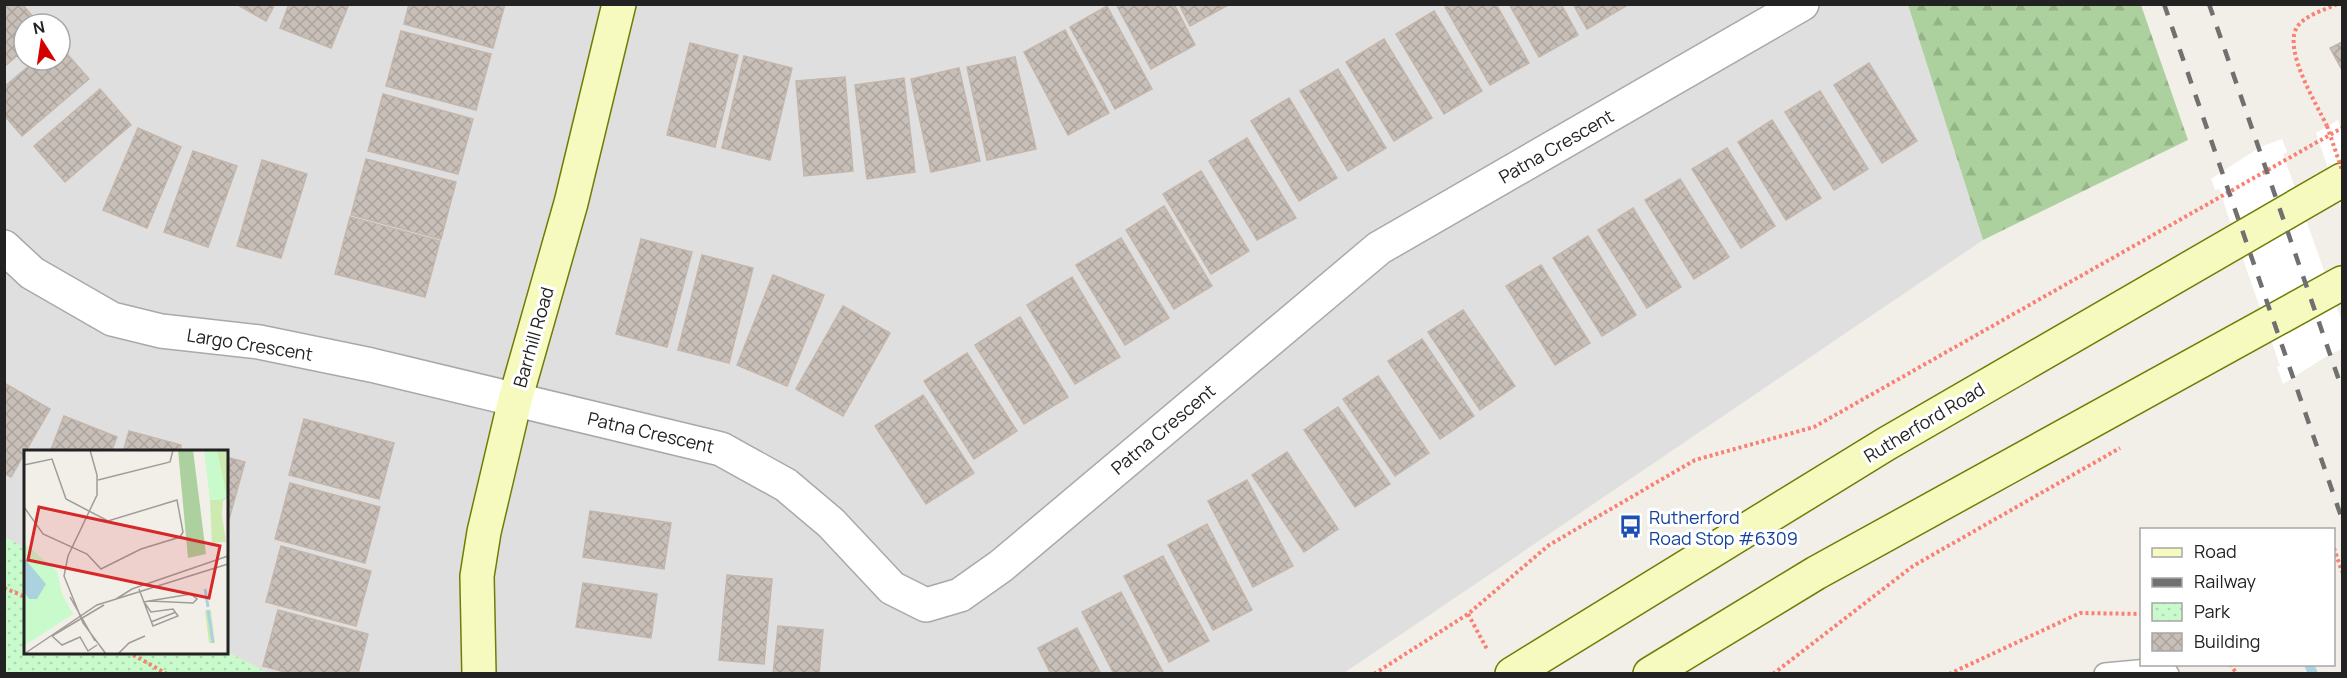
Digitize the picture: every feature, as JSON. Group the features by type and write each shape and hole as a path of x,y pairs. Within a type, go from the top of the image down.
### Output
{"main road":[{"name":"Barrhill Road","path":"479,674 477,576 484,532 515,400 571,203 619,4"},
{"name":"Rutherford Road","path":"1501,664 2343,180"},
{"path":"1650,674 1816,573 2343,283"}],"street":[{"name":"Patna Crescent","path":"515,400 721,448 786,485 831,523 892,588 926,605 960,595 1001,566 1379,248 1802,4"},
{"name":"Largo Crescent","path":"4,247 32,273 112,319 161,331 259,342 371,365 515,400"}],"lane":[{"path":"2105,674 2159,669 2168,674"}],"path":[{"path":"2337,4 2310,16 2298,26 2292,42 2298,64 2327,126 2343,170"},
{"path":"1374,674 1468,614 1549,545 1695,460 1814,427 2343,128"},
{"path":"1773,674 1913,566 2128,443"},
{"path":"2335,551 2343,572"},
{"path":"4,588 24,596"},
{"path":"1949,674 2080,613 2140,614"},
{"path":"1468,614 1501,664"},
{"path":"132,654 165,673"}],"shaded area":[{"path":"4,5 1908,5 1983,240 1344,673 268,673 228,653 228,450 24,450 24,547 5,537"}],"green space":[{"path":"1908,5 2141,5 2188,140 1983,240"},
{"path":"5,537 24,547 24,654 228,653 268,673 5,673"}],"pier":[{"path":"2338,120 2342,134 2342,210 2316,133"},
{"path":"2282,139 2287,152 2283,154 2342,322 2342,349 2330,354 2283,384 2277,367 2280,366 2219,189 2215,190 2211,179 2260,147"}],"building":[{"path":"4,4 22,4 29,12 12,12 12,60 4,67"},
{"path":"236,4 275,4 266,21"},
{"path":"289,4 349,4 331,48 280,28"},
{"path":"409,4 505,4 493,48 404,24"},
{"path":"1116,4 1174,4 1195,45 1151,69"},
{"path":"1179,4 1230,4 1190,26"},
{"path":"1451,4 1496,4 1529,63 1490,85 1445,7"},
{"path":"1509,4 1561,4 1578,35 1539,57"},
{"path":"1573,4 1625,4 1626,6 1587,29"},
{"path":"1107,6 1152,89 1115,109 1070,27"},
{"path":"1434,11 1482,91 1444,114 1396,34"},
{"path":"1065,30 1109,113 1068,135 1024,52"},
{"path":"401,31 491,54 476,110 386,86"},
{"path":"1384,39 1432,118 1394,141 1346,62"},
{"path":"2342,42 2342,70 2330,48"},
{"path":"690,43 738,55 715,147 667,135"},
{"path":"744,56 792,68 770,160 722,148"},
{"path":"1015,57 1036,149 987,160 967,67"},
{"path":"72,60 89,79 22,136 4,115 4,87 22,72 72,72"},
{"path":"1869,63 1917,141 1882,163 1834,85"},
{"path":"959,68 980,161 931,172 911,79"},
{"path":"1338,69 1386,148 1348,171 1300,91"},
{"path":"845,77 853,171 804,176 796,81"},
{"path":"904,78 915,172 867,179 855,85"},
{"path":"100,89 131,125 65,182 34,146"},
{"path":"1820,91 1868,169 1834,190 1785,112"},
{"path":"383,94 473,119 458,174 368,151"},
{"path":"1289,98 1337,178 1299,201 1251,121"},
{"path":"1772,120 1821,198 1786,220 1738,142"},
{"path":"138,128 181,147 147,228 103,210"},
{"path":"1247,138 1296,218 1257,240 1209,161"},
{"path":"1727,148 1775,226 1741,248 1692,169"},
{"path":"193,151 237,166 208,247 164,232"},
{"path":"366,159 456,182 441,239 351,215"},
{"path":"262,160 307,174 281,258 237,246"},
{"path":"1201,171 1249,251 1211,274 1163,194"},
{"path":"1680,179 1729,257 1694,279 1645,200"},
{"path":"1164,206 1212,286 1174,309 1126,230"},
{"path":"1633,208 1681,287 1647,308 1598,230"},
{"path":"350,217 440,241 425,297 335,274"},
{"path":"1588,236 1636,315 1602,336 1553,258"},
{"path":"1121,238 1169,318 1125,345 1076,265"},
{"path":"641,239 692,252 667,347 616,334"},
{"path":"702,255 753,268 729,363 678,350"},
{"path":"1541,265 1590,343 1555,365 1506,286"},
{"path":"773,275 824,295 787,386 737,365"},
{"path":"1072,277 1120,357 1075,384 1027,305"},
{"path":"843,306 890,333 843,416 796,389"},
{"path":"1463,310 1515,386 1480,410 1428,332"},
{"path":"1020,317 1068,397 1024,424 975,345"},
{"path":"1422,339 1474,416 1440,439 1388,361"},
{"path":"967,353 1017,431 974,459 924,381"},
{"path":"1378,376 1429,453 1395,476 1343,399"},
{"path":"4,383 50,409 26,450 24,450 24,454 11,477 4,473"},
{"path":"923,395 974,473 926,504 875,426"},
{"path":"1338,407 1390,484 1355,507 1304,430"},
{"path":"64,416 117,437 112,450 51,450"},
{"path":"304,419 394,443 379,499 289,475"},
{"path":"129,431 181,445 180,450 124,450"},
{"path":"1287,452 1338,529 1304,552 1252,475"},
{"path":"228,458 245,462 228,523"},
{"path":"1247,480 1293,566 1253,587 1208,501"},
{"path":"290,483 380,507 365,563 275,539"},
{"path":"590,511 671,523 664,569 583,557"},
{"path":"1207,524 1252,610 1213,630 1168,545"},
{"path":"281,546 371,571 356,626 266,602"},
{"path":"1163,556 1209,641 1169,662 1124,576"},
{"path":"727,575 772,579 764,664 719,660"},
{"path":"583,583 657,594 651,638 576,627"},
{"path":"1121,592 1164,674 1114,674 1082,612"},
{"path":"278,610 368,634 358,674 292,674 263,666"},
{"path":"778,626 823,630 819,674 773,674"},
{"path":"1077,628 1101,674 1051,674 1038,648"}],"waterway":[{"path":"2310,666 2313,674"}],"railway":[{"path":"2164,4 2342,519"},
{"path":"2209,4 2342,389"}],"place":[{"name":"Rutherford Road Stop #6309","path":"1631,527"}]}
